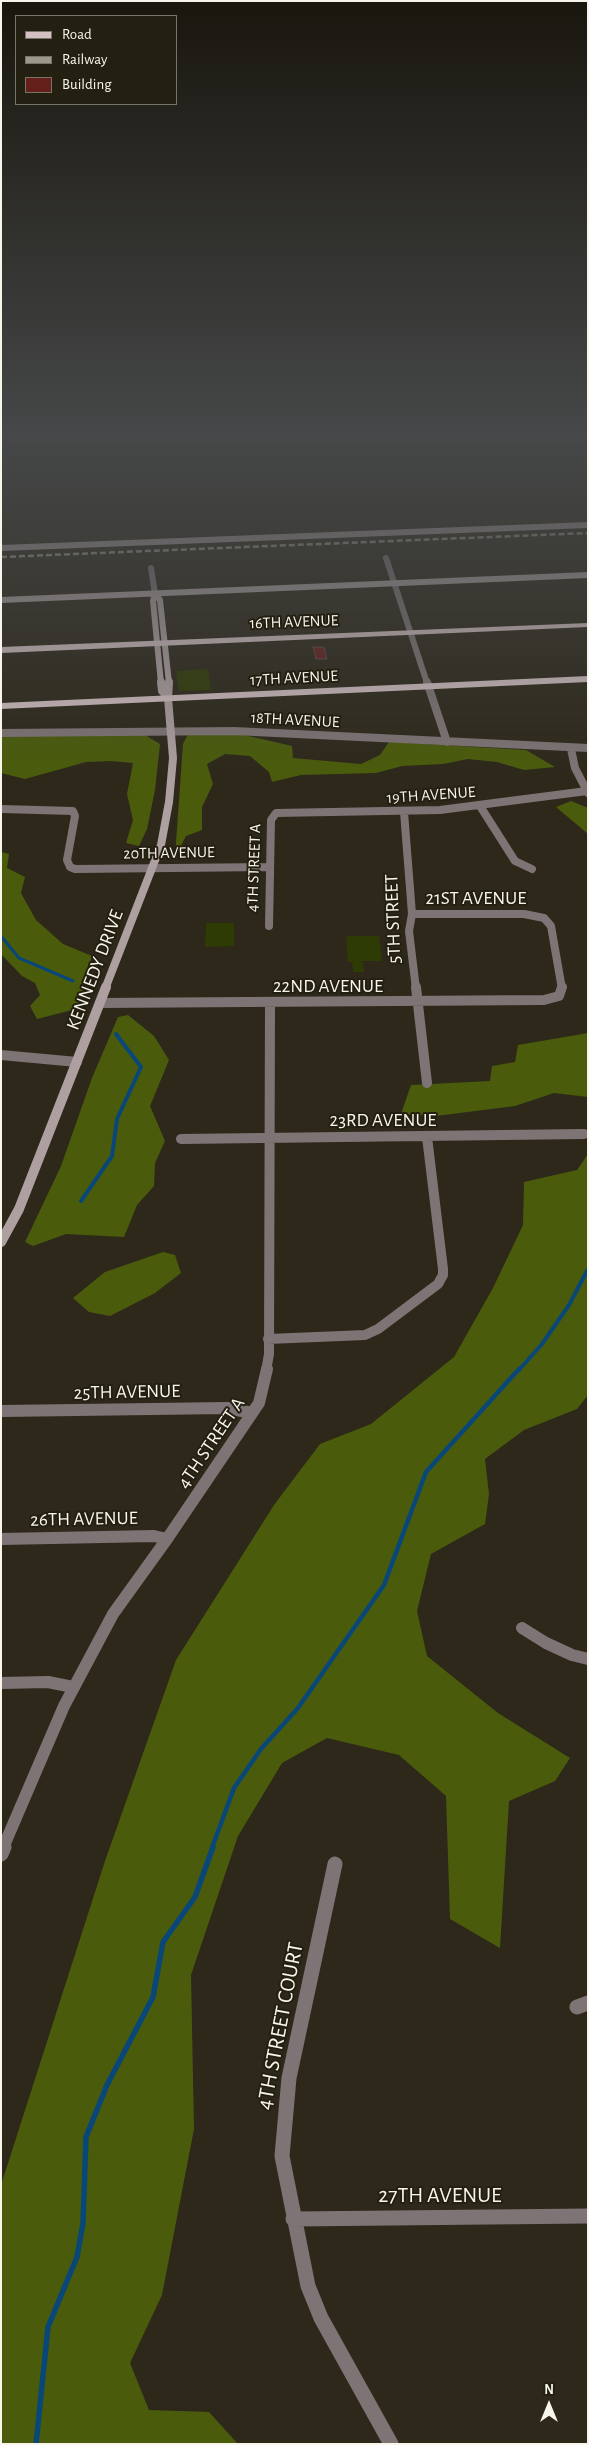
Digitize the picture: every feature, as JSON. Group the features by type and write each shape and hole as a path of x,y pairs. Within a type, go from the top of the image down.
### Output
{"main road":[{"name":"16TH AVENUE","path":"1,650 588,625"},
{"name":"17TH AVENUE","path":"1,706 588,680"}],"street":[{"path":"386,558 447,742"},
{"name":"KENNEDY DRIVE","path":"1,1242 22,1200 161,844 169,802 173,758 168,698 162,691 161,643 153,600 155,594 151,568"},
{"path":"1,600 588,576"},
{"name":"18TH AVENUE","path":"1,733 278,732 571,749 588,748"},
{"path":"571,749 575,768 587,792"},
{"name":"19TH AVENUE","path":"276,813 300,811 404,812 480,806 587,792"},
{"path":"480,806 515,861 532,869"},
{"name":"20TH AVENUE","path":"1,809 62,809 73,811 75,816 67,860 70,867 270,867"},
{"name":"5TH STREET","path":"404,812 412,914 408,931 428,1084"},
{"name":"4TH STREET A","path":"269,926 271,820 276,813"},
{"name":"21ST AVENUE","path":"412,914 524,914 541,916 549,921 551,926 562,990 556,998"},
{"name":"22ND AVENUE","path":"100,1002 544,1000 556,998"},
{"name":"4TH STREET A","path":"1,1854 73,1687 113,1614 259,1403 266,1384 269,1354 270,1002"},
{"path":"1,1055 77,1062"},
{"name":"23RD AVENUE","path":"181,1139 584,1134"},
{"path":"268,1339 359,1335 372,1332 438,1284 443,1275 427,1137"},
{"name":"25TH AVENUE","path":"1,1411 227,1408 252,1413"},
{"name":"26TH AVENUE","path":"1,1539 154,1536 167,1538"},
{"path":"522,1628 555,1647 588,1660"},
{"path":"1,1683 48,1682 73,1687"},
{"name":"4TH STREET COURT","path":"335,1864 289,2078 282,2156 292,2219 308,2286 321,2318 375,2411 391,2444"},
{"name":"27TH AVENUE","path":"292,2219 588,2216"}],"green space":[{"path":"208,669 211,690 179,691 176,671"},
{"path":"231,732 292,746 293,758 361,764 380,755 389,742 526,750 555,767 524,770 497,762 468,759 443,764 402,766 376,773 301,775 272,782 269,772 250,756 225,754 207,764 213,784 202,807 202,830 186,836 175,857 183,744 188,734"},
{"path":"145,735 160,744 155,790 147,829 139,846 126,843 133,820 127,794 133,763 111,761 86,762 25,779 1,773 1,736"},
{"path":"571,801 588,808 588,834 556,807"},
{"path":"1,852 9,854 7,868 25,877 21,893 36,920 63,944 92,956 84,982 80,1008 37,1019 30,1006 40,995 35,983 22,976 1,954"},
{"path":"206,923 234,923 234,946 205,947"},
{"path":"346,936 379,936 382,961 360,961 363,962 364,972 353,972 352,962 348,962"},
{"path":"128,1015 154,1036 169,1060 150,1106 165,1141 155,1163 154,1186 137,1205 124,1237 66,1234 33,1246 25,1242 61,1166 92,1078 118,1017"},
{"path":"588,1033 588,1097 554,1093 515,1106 436,1116 401,1114 411,1085 490,1081 492,1066 515,1062 518,1045"},
{"path":"588,1154 588,1395 577,1409 524,1430 485,1459 489,1494 485,1524 431,1554 417,1611 427,1656 498,1713 570,1758 555,1781 509,1801 500,1948 450,1919 446,1796 399,1755 327,1738 282,1763 238,1836 191,1975 194,2129 162,2295 130,2363 149,2410 209,2412 238,2444 1,2444 1,2185 105,1861 176,1660 274,1505 320,1444 371,1424 454,1357 493,1288 523,1225 524,1182 577,1170"},
{"path":"163,1252 175,1255 181,1273 155,1293 110,1316 89,1312 73,1298 105,1272"}],"building":[{"path":"313,647 324,647 327,659 316,659"}],"waterway":[{"path":"1,936 19,958 73,981"},
{"path":"81,1201 112,1156 117,1119 141,1067 116,1034"},
{"path":"518,1371 542,1344 569,1305 588,1269"},
{"path":"212,1848 234,1788 261,1749 298,1708 384,1585 426,1472 519,1369"},
{"path":"36,2444 48,2327 77,2257 83,2223 86,2137 107,2085 153,1997 163,1942 195,1897 213,1847"}],"railway":[{"path":"1,557 121,552"}]}
